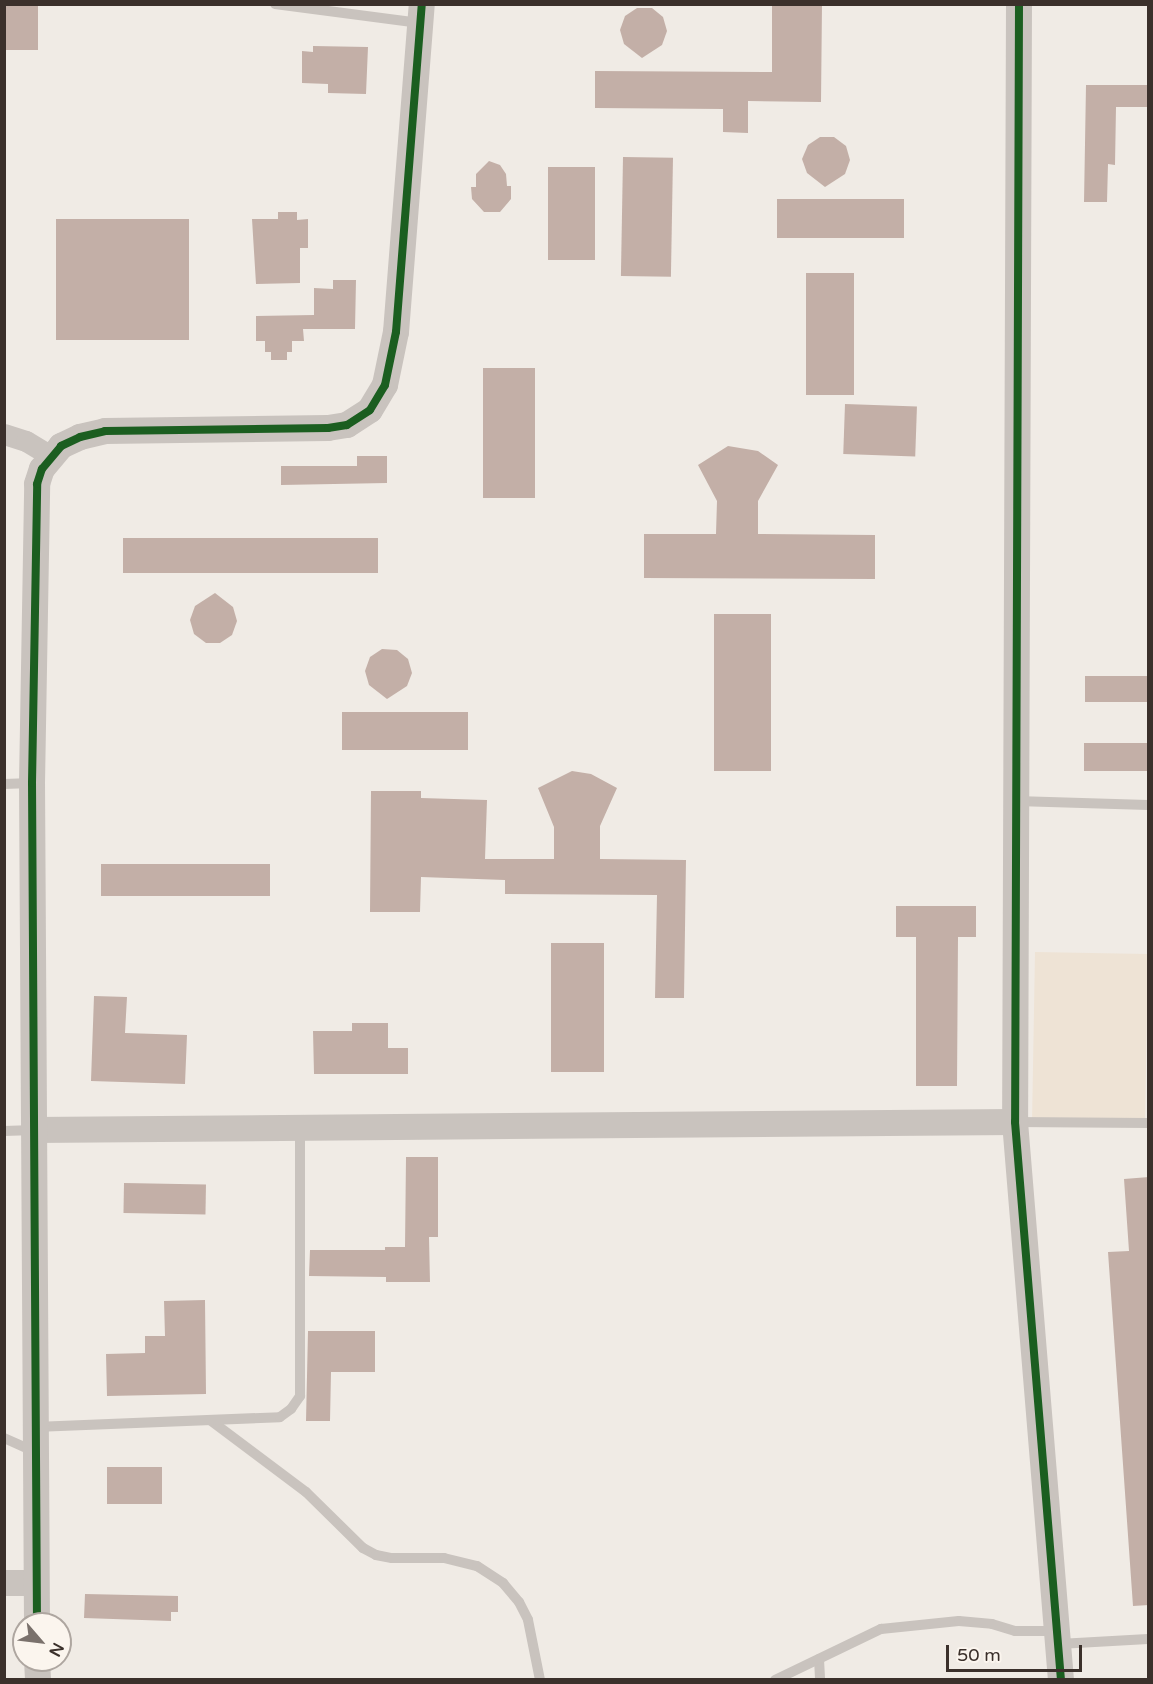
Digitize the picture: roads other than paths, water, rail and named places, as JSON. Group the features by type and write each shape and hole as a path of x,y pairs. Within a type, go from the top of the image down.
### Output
{"street":[{"path":"1019,4 1015,1122 1061,1680"},
{"path":"37,1612 32,783 37,484 51,456 61,446 80,437 105,430 328,428 347,425 370,410 385,385 396,332 421,14"},
{"path":"4,434 26,441 51,456"},
{"path":"34,1130 1015,1122"},
{"path":"4,1583 36,1583"}],"lane":[{"path":"275,4 421,14"},
{"path":"4,784 32,783"},
{"path":"1016,801 1149,805"},
{"path":"1015,1122 1149,1123"},
{"path":"4,1438 35,1440 210,1420 280,1417 291,1409 300,1396 300,1128"},
{"path":"4,1131 34,1130"},
{"path":"210,1420 306,1492 363,1548 376,1555 392,1558 444,1558 477,1566 503,1583 519,1602 528,1620 540,1680"},
{"path":"775,1680 881,1629 917,1624 959,1621 992,1624 1059,1638 1149,1639"},
{"path":"819,1659 820,1680"}]}
